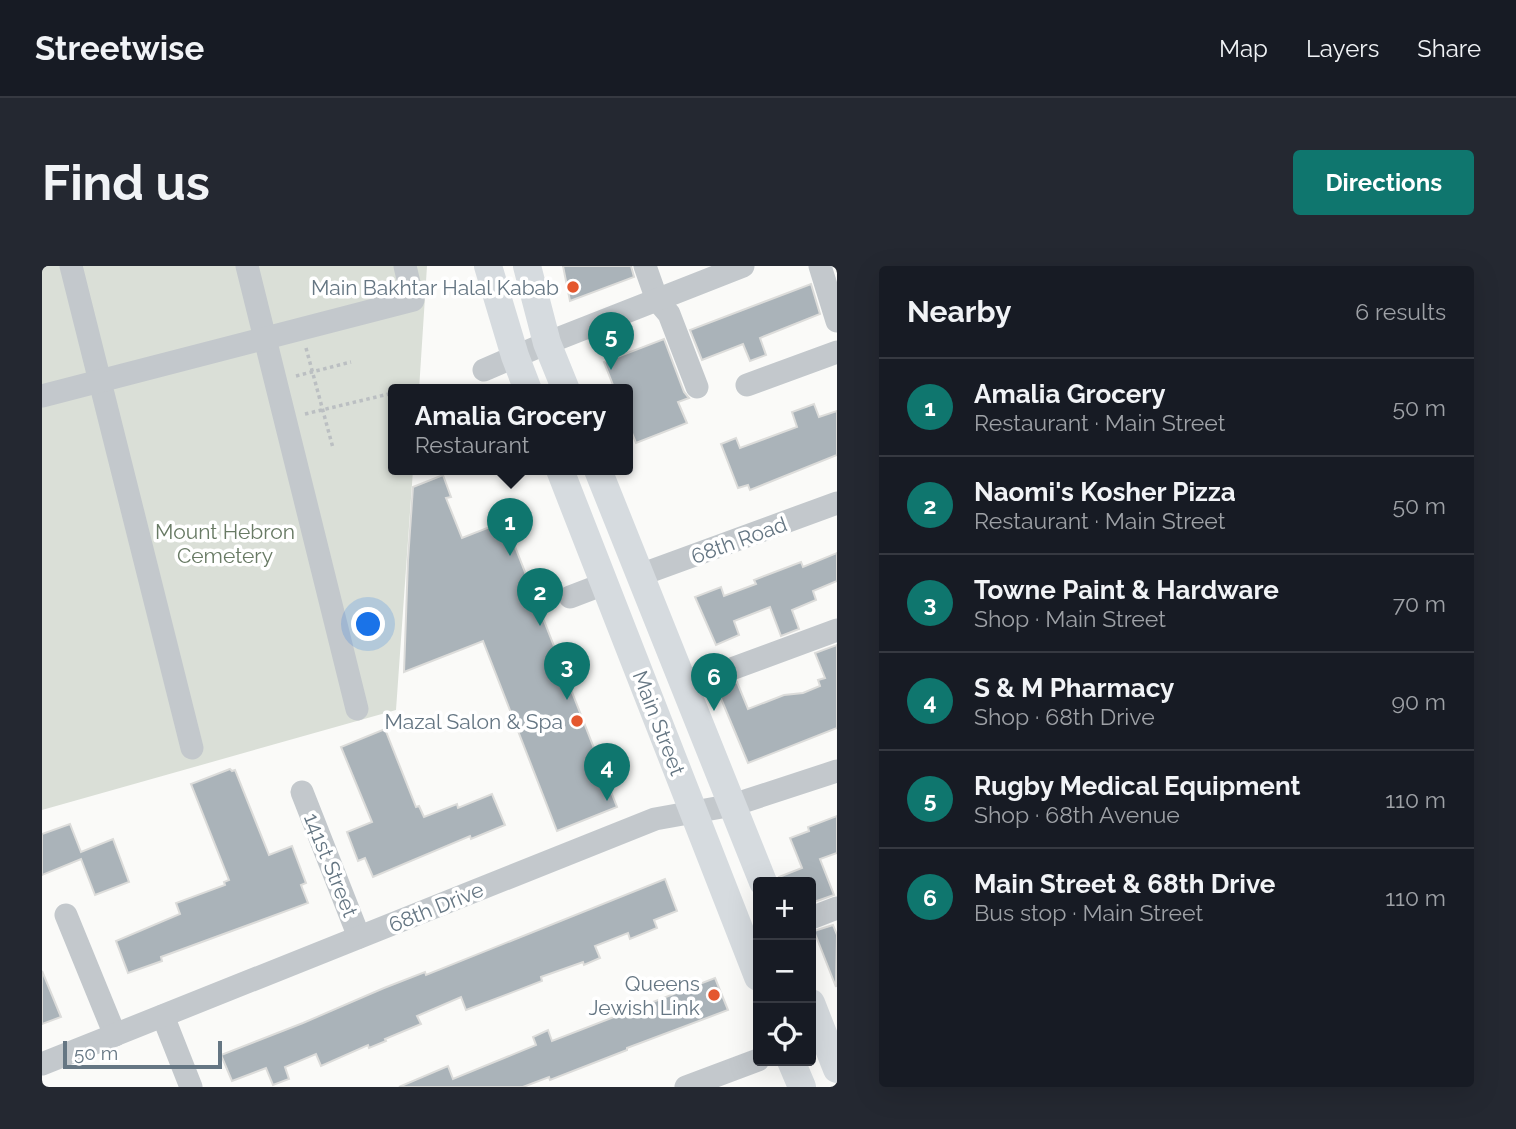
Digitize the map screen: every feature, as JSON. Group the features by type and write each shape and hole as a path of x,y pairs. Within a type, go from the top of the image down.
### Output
{"main road":[{"path":"488,266 526,384"},
{"path":"527,266 547,343 564,384"},
{"name":"Main Street","path":"562,475 753,964"},
{"name":"Main Street","path":"600,475 761,877"},
{"path":"816,1014 834,1054"},
{"path":"793,1066 802,1087"}],"street":[{"path":"71,266 192,748"},
{"path":"247,266 357,709"},
{"path":"42,396 413,300 405,266"},
{"path":"645,266 657,300 669,314 697,387"},
{"path":"484,370 743,266"},
{"path":"820,266 837,321"},
{"path":"747,385 837,352"},
{"name":"68th Road","path":"640,575 837,503"},
{"path":"570,597 604,584"},
{"path":"685,686 837,630"},
{"name":"68th Drive","path":"42,1064 655,819 733,805 837,771"},
{"name":"141st Street","path":"302,792 359,937"},
{"path":"816,916 837,908"},
{"path":"66,915 115,1035"},
{"path":"163,1016 191,1087"},
{"path":"686,1087 753,1062"}],"path":[{"path":"302,329 333,448"},
{"path":"277,381 351,362"},
{"path":"286,419 388,394"}],"green space":[{"name":"Mount Hebron Cemetery","path":"42,266 427,266 419,384 388,384 388,475 413,475 396,710 42,810"}],"building":[{"path":"563,266 631,266 634,277 570,301"},
{"path":"811,284 820,314 760,338 766,355 750,361 743,344 702,360 690,330"},
{"path":"664,339 684,392 689,398 678,402 687,423 636,443 633,436 633,384 613,384 604,362"},
{"path":"814,404 819,417 837,411 837,455 750,490 748,485 738,488 721,444 736,438 740,448 797,427 792,412"},
{"path":"443,475 451,497 446,498 462,538 505,521 617,807 557,831 483,641 404,672 413,487"},
{"path":"837,553 837,581 813,591 816,600 792,610 799,629 781,636 770,607 734,621 739,635 716,645 695,597 721,587 724,596 756,584 754,580 801,562 803,567"},
{"path":"837,645 837,728 748,763 717,689 737,682 748,709 784,695 803,693 820,686 818,680 825,678 815,653"},
{"path":"385,729 416,807 419,806 424,817 457,804 458,808 492,794 505,825 471,839 470,836 373,877 365,858 358,861 347,832 372,822 341,747"},
{"path":"230,769 235,770 269,855 292,846 306,883 301,885 308,903 161,957 162,961 128,973 116,941 180,914 176,903 225,885 224,882 229,880 191,784"},
{"path":"837,816 837,853 820,859 834,895 816,901 816,877 779,877 802,868 790,838 809,831 808,827"},
{"path":"70,824 81,852 113,839 129,882 95,895 81,859 42,875 42,834"},
{"path":"665,879 677,911 654,920 657,928 630,939 628,933 595,946 600,958 541,977 542,981 466,1010 461,997 417,1016 421,1024 369,1048 368,1045 321,1066 316,1054 285,1067 289,1079 273,1085 266,1068 232,1081 221,1055 384,988 425,972 426,975"},
{"path":"833,925 837,935 836,987 816,936 816,930"},
{"path":"42,971 61,1017 42,1024"},
{"path":"715,978 728,1010 550,1080 549,1077 523,1087 399,1087 448,1066 453,1079 536,1045 533,1037 548,1030 552,1041"}],"place":[{"name":"Main Bakhtar Halal Kabab","path":"573,287"},
{"name":"Rugby Medical Equipment","path":"611,370"},
{"name":"Amalia Grocery","path":"510,556"},
{"name":"Naomi's Kosher Pizza","path":"540,626"},
{"name":"Towne Paint & Hardware","path":"567,700"},
{"name":"Main Street & 68th Drive","path":"714,711"},
{"name":"Mazal Salon & Spa","path":"577,721"},
{"name":"S & M Pharmacy","path":"607,801"},
{"name":"Queens Jewish Link","path":"714,995"}]}
